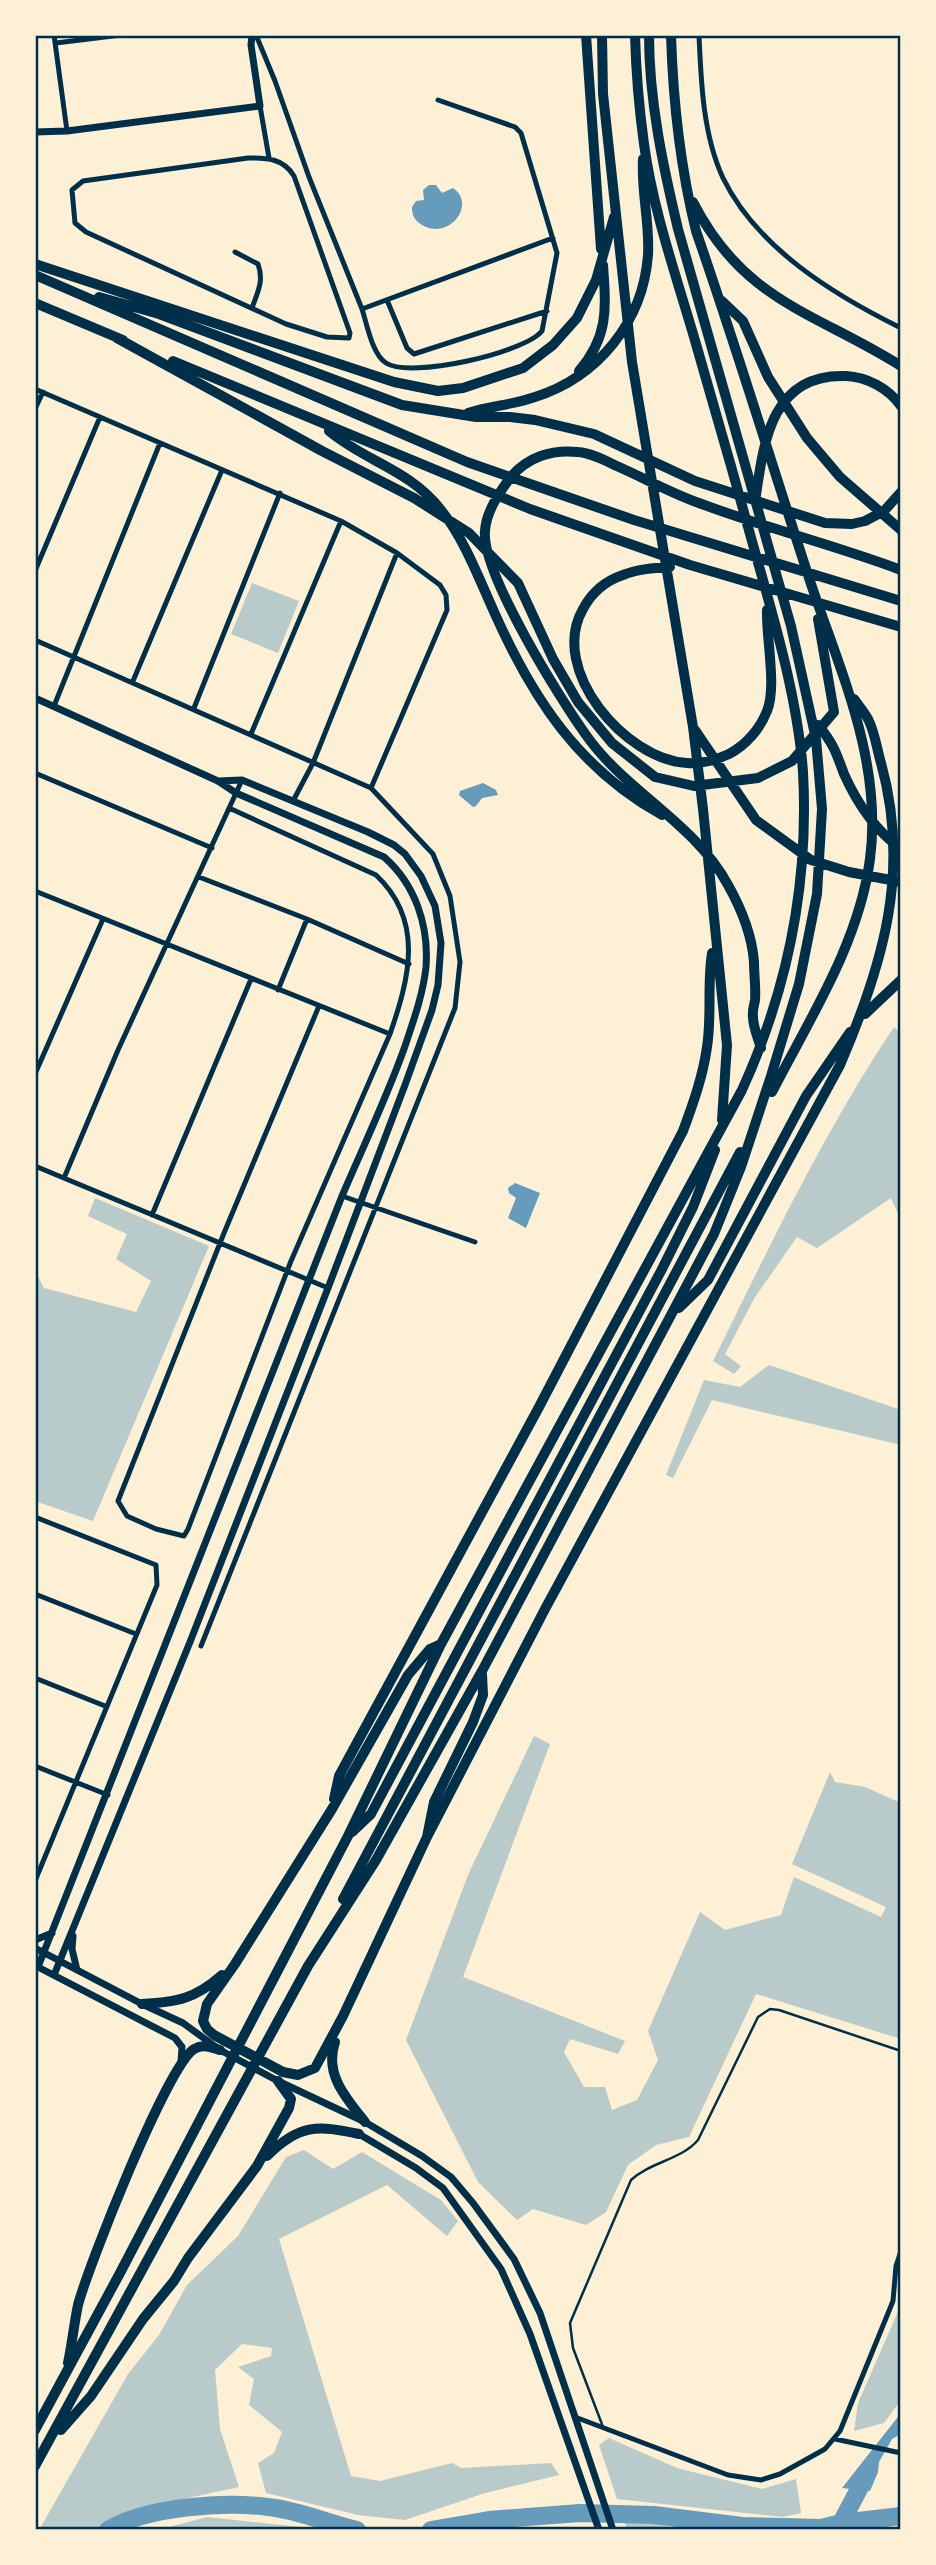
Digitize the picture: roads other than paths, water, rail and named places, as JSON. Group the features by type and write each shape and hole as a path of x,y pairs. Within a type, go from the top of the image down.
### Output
{"highway":[{"path":"570,381 587,361 600,338 606,305 586,35"},
{"path":"348,1836 371,1814 694,1207 718,1141 725,1097 727,1045 693,727 632,362 603,94 602,35"},
{"path":"35,2430 348,1836 442,1644 742,1090 761,1048 788,961 799,899 804,845 803,768 793,704 768,597 663,230 644,146 635,35"},
{"path":"308,1966 376,1860 482,1671 714,1234 741,1167 772,1076 808,949 817,894 822,810 812,717 791,626 678,229 658,137 649,35"},
{"path":"35,2466 308,1966 835,971 855,922 870,861 872,829 869,771 850,694 809,579 688,199 672,89 671,35"},
{"path":"658,137 673,147 693,200 709,231 752,280 781,301 901,366"},
{"path":"464,414 498,408 538,396 570,381 599,361 620,337 635,309 643,286 648,250 641,184 644,146"},
{"path":"35,264 394,382 438,391 463,388 523,368 543,353 577,318 596,280 616,211"},
{"path":"35,275 467,462 540,489 901,601"},
{"path":"59,285 146,310 382,399 423,410 476,417 535,420 594,434 695,481 825,523 839,525 865,521 884,511 901,492"},
{"path":"719,299 743,321 768,377 807,438 840,477 901,530"},
{"path":"35,303 530,509 690,565 901,627"},
{"path":"117,338 322,451 414,498 469,533 518,583 553,659 578,702 612,743 655,777 694,786 758,778 792,761 834,712 829,670 809,579"},
{"path":"755,498 768,430 780,406 800,386 824,378 858,377 880,387 901,406"},
{"path":"322,424 339,439 391,467 429,496 455,530 520,669 554,722 619,788 677,823"},
{"path":"761,1048 752,1016 755,998 754,959 743,919 716,864 702,846 616,769 588,738 551,681 493,570 486,549 485,531 497,496 523,464 538,456 556,452 579,452 598,457 701,504 901,570"},
{"path":"690,565 647,569 621,575 602,586 581,613 573,636 577,669 587,690 608,718 635,741 666,758 687,763 720,758 749,739 768,710 771,689 768,597"},
{"path":"442,1644 430,1649 408,1675 332,1808 207,2004 203,2021 207,2029 283,2073 298,2075 315,2068 343,2016 427,1837 545,1609 840,1065 865,1006 879,963 889,918 893,866 892,827 887,786 869,721 850,694"},
{"path":"812,717 833,743 861,806 877,827 901,849"},
{"path":"693,727 756,820 811,860 849,872 901,882"},
{"path":"332,1808 339,1776 666,1167 697,1094 707,1047 709,974 715,939"},
{"path":"672,1314 708,1280 806,1096 828,1061 872,1007 901,980"},
{"path":"427,1837 435,1802 483,1695 482,1671"},
{"path":"142,2004 184,2000 200,1993 235,1964"},
{"path":"343,2016 332,2051 331,2069 350,2104 365,2122"},
{"path":"66,2372 79,2304 127,2174 181,2065 191,2051 201,2046 220,2050"},
{"path":"47,2445 92,2396 143,2319 174,2281 188,2258 257,2166 289,2108 291,2099 278,2081"},
{"path":"257,2166 283,2140 314,2127 359,2134"}],"street":[{"path":"54,35 67,131"},
{"path":"56,43 121,35"},
{"path":"254,35 251,45 269,158"},
{"path":"254,35 379,358 389,365 402,367 470,362 533,340 542,331 547,311 557,253 521,133 516,127 438,100"},
{"path":"699,35 701,78 708,124 722,176 734,196 765,235 799,264 843,297 901,328"},
{"path":"35,132 67,131 260,106"},
{"path":"248,158 269,158 285,164 294,176 349,338 304,331 86,232 75,223 72,190 83,181 248,158"},
{"path":"362,309 553,238"},
{"path":"235,252 258,264 261,272 262,279 252,308"},
{"path":"387,300 407,348 414,354 547,311"},
{"path":"35,389 341,521 397,552 440,585 446,595 447,610 371,788"},
{"path":"35,409 43,392"},
{"path":"35,571 100,417"},
{"path":"54,706 160,443"},
{"path":"133,681 222,470"},
{"path":"194,708 280,493"},
{"path":"251,734 341,521"},
{"path":"293,801 313,763 397,552"},
{"path":"35,640 371,788 433,854 450,896 460,962 455,1008 201,1646"},
{"path":"35,698 218,781 236,793 384,856 406,881 422,919 426,966 416,1014 394,1078 342,1196 108,1795 37,1967 175,2038 182,2047 181,2065"},
{"path":"35,773 212,848"},
{"path":"54,1975 190,1642 328,1288 432,1010 441,958 435,906 427,886 405,854 394,845 242,779 218,781"},
{"path":"64,1178 118,1050 242,779"},
{"path":"229,808 376,875 386,885 399,908 408,938 409,964 404,991 390,1034 288,1272 188,1529 184,1536 156,1529 127,1516 118,1501 318,1006"},
{"path":"199,877 307,919 409,964"},
{"path":"35,891 390,1034"},
{"path":"35,1074 103,919"},
{"path":"278,990 307,919"},
{"path":"152,1215 251,979"},
{"path":"35,1166 328,1288"},
{"path":"342,1196 376,1210 475,1242"},
{"path":"35,1517 156,1565 157,1584 35,1881"},
{"path":"35,1594 136,1634"},
{"path":"35,1678 105,1706"},
{"path":"35,1766 108,1795"},
{"path":"76,1922 72,1942 77,1970"},
{"path":"35,1940 53,1932"},
{"path":"35,1948 183,2023 220,2050 278,2081 365,2122 422,2156 451,2178 514,2259 540,2313 614,2530"},
{"path":"359,2134 416,2168 443,2188 501,2269 530,2334 599,2530"},
{"path":"575,2417 711,2470 752,2480 780,2474 819,2453 835,2439 893,2301 896,2266 901,2251"},
{"path":"835,2439 901,2453"}],"lane":[{"path":"603,2428 573,2347 570,2323 631,2180 642,2171 687,2150 698,2140 758,2017 763,2012 779,2010 901,2051"}],"water":[{"path":"429,185 436,185 442,193 453,188 460,195 461,211 450,225 432,229 422,225 413,215 412,207 416,201 424,200 423,190"},
{"path":"483,783 496,790 498,795 482,798 473,807 459,795 460,791"},
{"path":"515,1183 540,1193 526,1228 508,1218 516,1198 509,1193 508,1188"},
{"path":"901,2413 901,2434 892,2439 879,2462 870,2491 842,2488"}],"waterway":[{"path":"841,2523 869,2470"},
{"path":"108,2530 124,2522 164,2511 230,2505 279,2509 357,2530"},
{"path":"431,2530 489,2520 580,2513 654,2515 742,2526 821,2528 901,2516"}],"tram line":[{"path":"892,2530 901,2526"}]}
